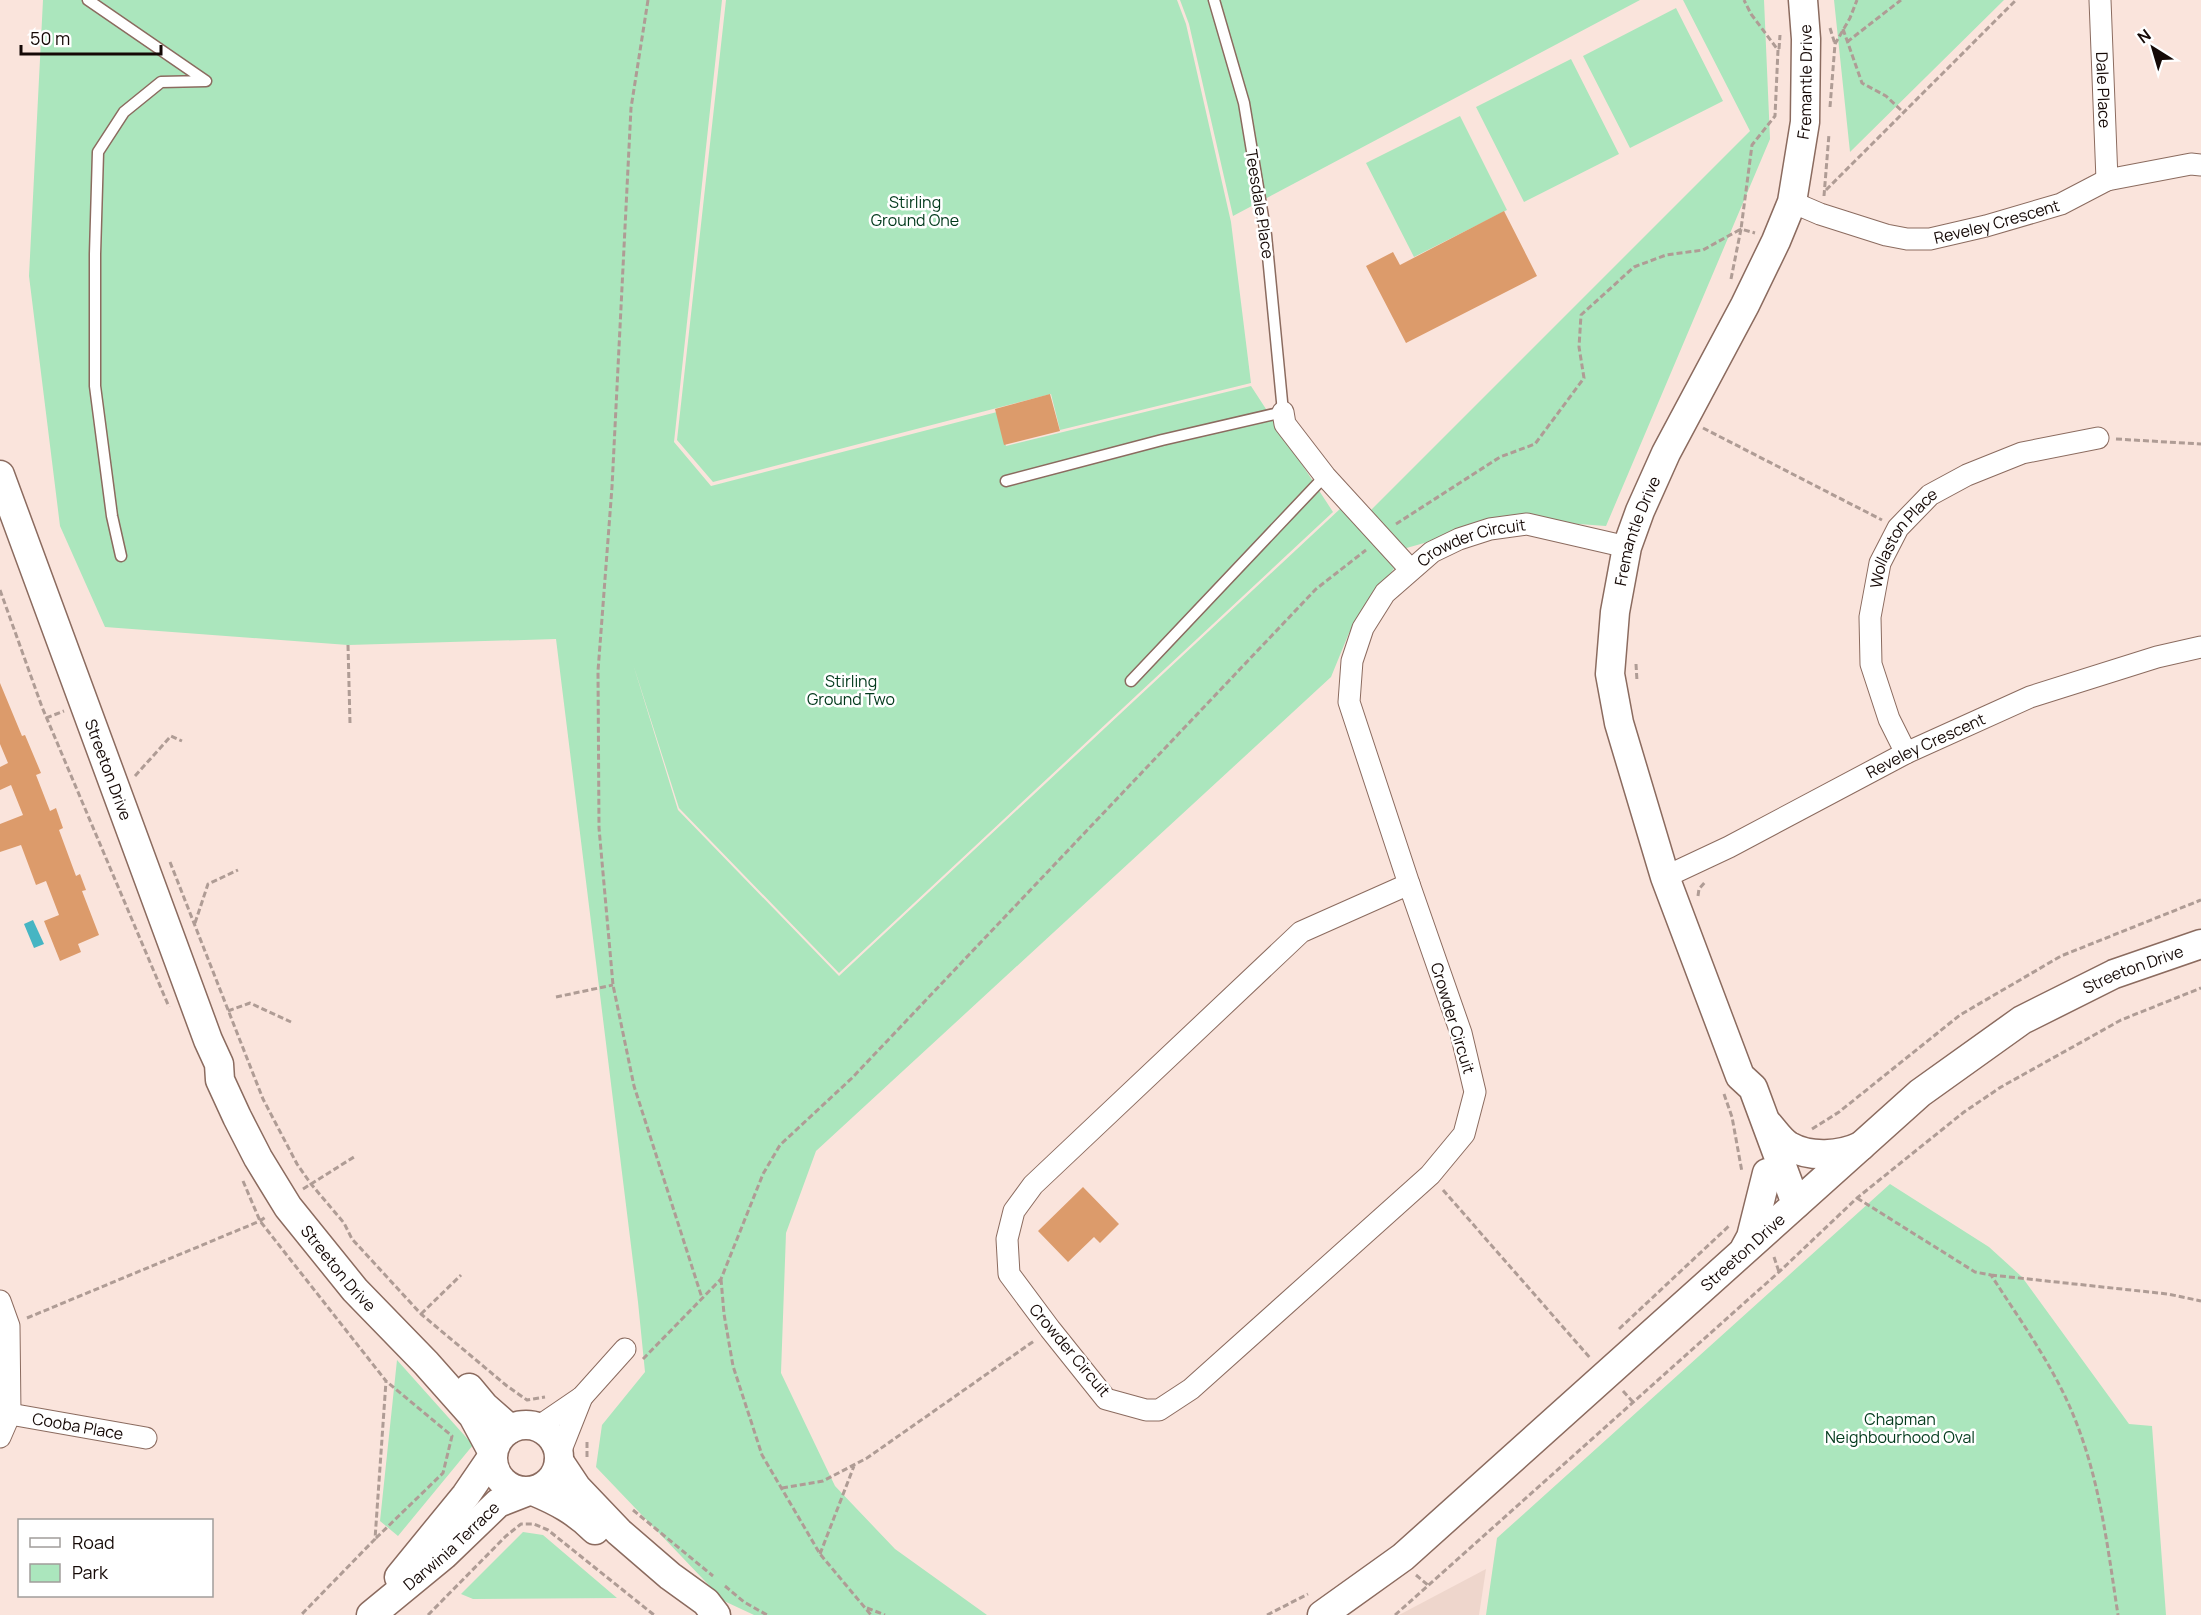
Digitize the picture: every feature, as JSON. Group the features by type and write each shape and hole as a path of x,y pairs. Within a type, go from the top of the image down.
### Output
{"main road":[{"name":"Fremantle Drive","path":"1731,1080 1753,1088 1766,1121 1789,1211 1782,1213 1754,1176 1737,1094 1731,1080 1665,877 1619,723 1610,674 1616,612 1627,547 1645,499 1666,453 1745,305 1792,202 1805,122 1806,39 1803,0"},
{"name":"Streeton Drive","path":"2,487 219,1064 220,1080 237,1117 258,1158 288,1207 355,1290 426,1363 473,1416 492,1455"},
{"name":"Streeton Drive","path":"1316,1604 1403,1557 1920,1093 2022,1020 2114,974 2201,944"},
{"name":"Streeton Drive","path":"219,1064 230,1075 284,1174 327,1231 426,1338 484,1406 510,1429"},
{"path":"1766,1121 1788,1146 1798,1149 1832,1154 1861,1146"},
{"path":"1742,1253 1751,1237 1754,1176"},
{"path":"568,1460 551,1481 542,1488 529,1491 514,1490 503,1483 496,1474 492,1455 501,1436 510,1429 521,1425 538,1427 552,1437 558,1449 568,1460 577,1488 619,1532 670,1576 706,1602 716,1615"},
{"name":"Darwinia Terrace","path":"376,1611 397,1579 466,1496 492,1455"},
{"path":"529,1491 565,1505 581,1516 628,1566 694,1615"},
{"name":"Darwinia Terrace","path":"376,1611 444,1555 498,1503 529,1491"}],"street":[{"name":"Dale Place","path":"2100,0 2107,180"},
{"name":"Reveley Crescent","path":"1792,202 1820,214 1886,235 1907,239 1930,239 1986,226 2061,204 2107,180 2191,164 2201,165"},
{"name":"Teesdale Place","path":"1282,412 1285,424 1325,477 1410,569"},
{"name":"Wollaston Place","path":"1906,753 1889,719 1871,664 1870,617 1880,563 1898,528 1930,495 1967,475 2022,453 2098,438"},
{"name":"Crowder Circuit","path":"1409,884 1301,932 1033,1185 1014,1211 1007,1239 1009,1274 1107,1399 1146,1410 1159,1410 1191,1389 1430,1175 1464,1134 1475,1092 1461,1033 1349,702 1352,661 1363,628 1385,593 1410,569 1432,552 1459,539 1490,529 1527,525 1627,547"},
{"name":"Reveley Crescent","path":"1665,877 1701,861 1906,753 2030,697 2157,657 2201,647"},
{"path":"0,1301 9,1326 9,1414 0,1437"},
{"path":"538,1427 582,1397 630,1358"},
{"path":"568,1460 582,1397"},
{"name":"Cooba Place","path":"9,1414 146,1438"}],"lane":[{"path":"88,0 206,81 160,82 124,112 98,152 94,254 95,386 112,516 121,556"},
{"name":"Teesdale Place","path":"1214,0 1244,103 1266,235 1282,412"},
{"path":"1006,481 1162,440 1282,412"},
{"path":"1131,681 1325,477"}],"path":[{"path":"648,0 631,108 612,486 598,671 599,828 613,985 633,1086 702,1298"},
{"path":"630,1358 702,1298 721,1279 763,1174 780,1144 852,1078 1316,589 1399,522 1500,457 1535,444 1584,378 1579,347 1581,315 1634,267 1666,255 1703,250 1741,229 1752,145 1775,116 1778,50 1751,14 1744,0"},
{"path":"1830,112 1835,44 1857,0"},
{"path":"1847,42 1900,0"},
{"path":"1829,123 1825,191 2016,0"},
{"path":"1843,29 1862,83 1886,96 1904,112"},
{"path":"1702,428 1898,528"},
{"path":"2098,438 2201,444"},
{"path":"348,645 351,723"},
{"path":"1636,658 1637,681"},
{"path":"46,718 84,703"},
{"path":"132,766 135,776 171,736 182,741"},
{"path":"169,861 263,1099 297,1164 344,1223 352,1239 421,1314 507,1386"},
{"path":"1698,896 1700,887 1707,880 1701,861"},
{"path":"194,925 207,884 238,870"},
{"path":"1805,1134 1839,1112 1960,1015 2061,956 2201,900"},
{"path":"556,996 613,985"},
{"path":"1395,1615 1779,1272 1857,1198 1964,1112 2001,1087 2121,1020 2201,988"},
{"path":"228,1011 250,1003 291,1022"},
{"path":"1731,1080 1734,1129 1742,1163 1754,1176"},
{"path":"311,1184 354,1157"},
{"path":"1430,1175 1589,1357"},
{"path":"1857,1198 1975,1272 2168,1294 2201,1301"},
{"path":"1615,1332 1737,1218"},
{"path":"9,1326 260,1221"},
{"path":"421,1314 460,1275"},
{"path":"1991,1275 2069,1404 2082,1438 2096,1483 2104,1522 2118,1615"},
{"path":"721,1279 724,1314 733,1366 762,1455 820,1554 871,1615"},
{"path":"782,1488 823,1481 867,1458 1050,1329"},
{"path":"375,1539 443,1473 452,1436 386,1382"},
{"path":"568,1460 587,1437"},
{"path":"820,1554 854,1465"},
{"path":"624,1503 744,1602 767,1615"},
{"path":"428,1615 506,1536 521,1524 534,1524 548,1530 654,1615"},
{"path":"1267,1615 1316,1604"},
{"path":"867,1608 885,1615"}],"shaded area":[{"path":"1486,1569 1479,1615 1399,1615"}],"green space":[{"name":"Stirling Ground Two","path":"43,0 722,0 674,442 711,486 997,412 1006,446 1251,386 1333,512 839,973 679,808 633,664 678,810 839,976 1341,508 1395,567 1349,633 1331,677 816,1151 786,1233 781,1373 835,1486 895,1549 987,1615 754,1615 724,1601 596,1467 602,1425 645,1372 556,639 348,645 105,627 60,526 29,276"},
{"name":"Stirling Ground One","path":"726,0 1177,0 1186,24 1231,222 1251,383 1060,430 1051,394 713,482 677,440"},
{"path":"1180,0 1640,0 1233,216 1189,24"},
{"path":"1683,0 1764,0 1770,139 1606,526 1509,519 1403,549 1371,510 1750,131"},
{"path":"1834,0 2004,0 1850,152"},
{"path":"1676,8 1723,101 1630,148 1583,56"},
{"path":"1571,59 1619,154 1524,202 1476,107"},
{"path":"1460,116 1507,210 1414,257 1366,163"},
{"name":"Chapman Neighbourhood Oval","path":"1890,1184 1989,1247 2022,1277 2129,1424 2152,1426 2166,1615 1486,1615 1497,1538"},
{"path":"397,1360 473,1445 398,1536 380,1521"},
{"path":"523,1532 543,1535 617,1598 473,1599 461,1594"}],"water":[{"path":"33,920 44,944 34,948 24,924"}],"building":[{"path":"1504,211 1537,276 1406,343 1366,266 1393,252 1400,265"},
{"path":"1050,394 1060,431 1004,445 995,409"},
{"path":"0,683 22,736 25,735 41,773 36,775 50,811 56,808 63,828 59,830 76,876 80,874 86,890 82,891 99,935 78,944 81,952 60,961 44,921 59,915 46,881 36,885 21,845 0,852 0,824 23,815 11,785 0,790 0,767 8,763 0,744"},
{"path":"1083,1187 1119,1224 1100,1243 1094,1237 1068,1262 1038,1231"}]}
